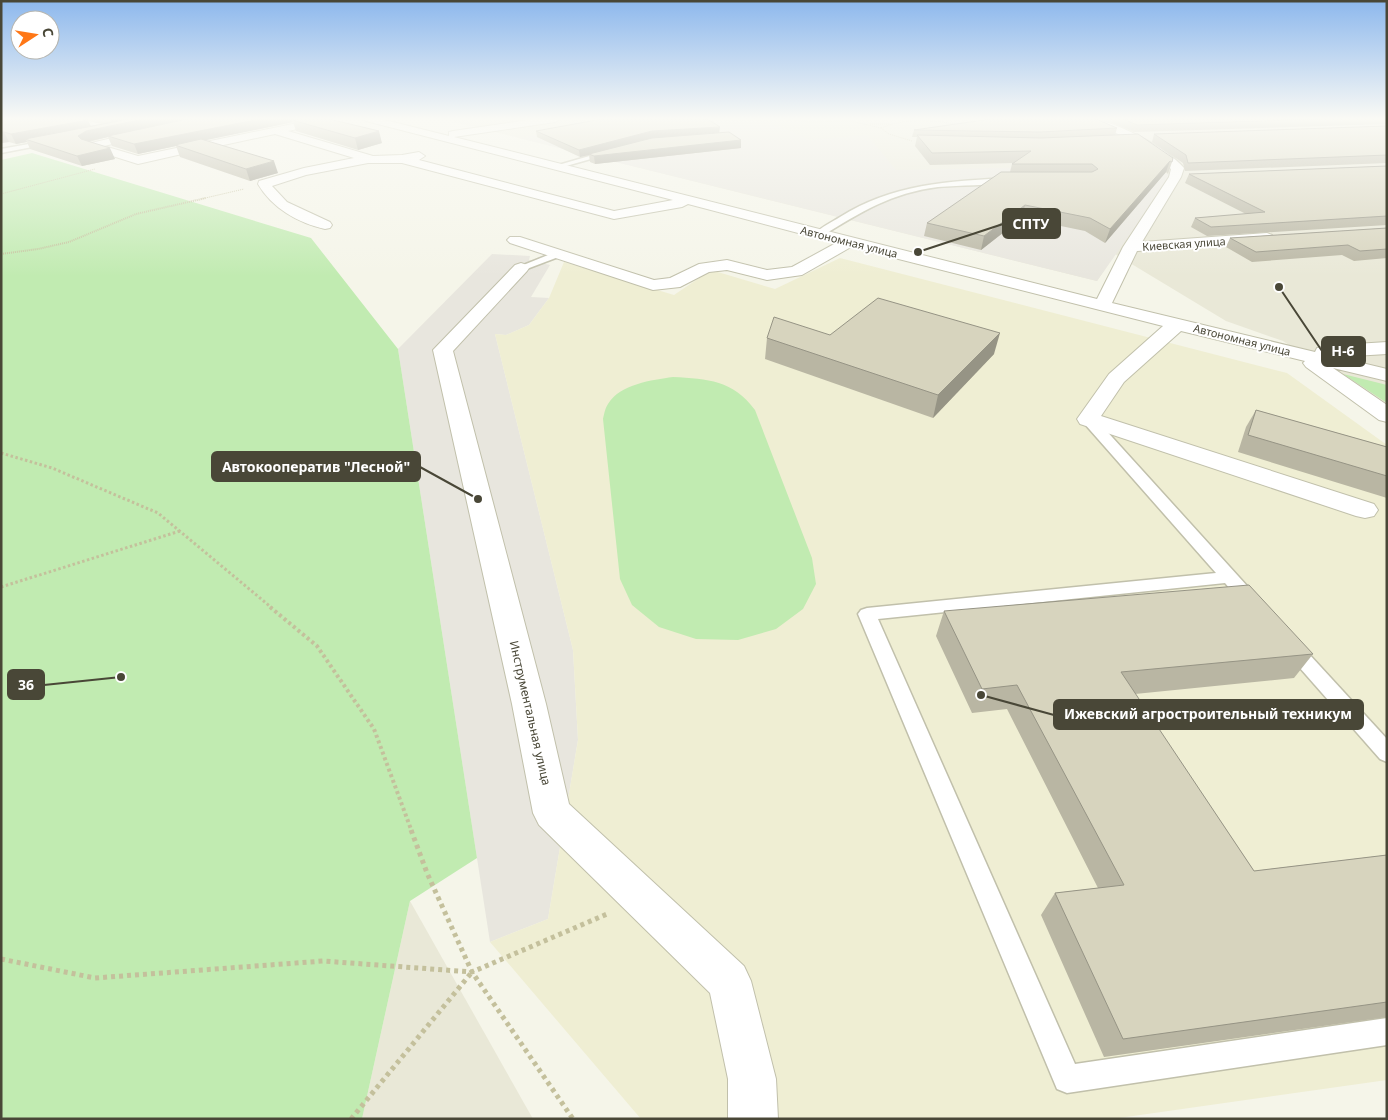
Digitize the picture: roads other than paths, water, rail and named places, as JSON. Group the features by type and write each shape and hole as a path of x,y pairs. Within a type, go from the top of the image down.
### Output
{"street":[{"path":"294,171 299,173"},
{"path":"308,171 264,184 272,196 286,208 325,225"},
{"path":"448,171 614,215 690,201"},
{"name":"Автономная улица","path":"579,171 848,242 1387,376"},
{"path":"1102,306 1131,247 1180,177 1179,171"},
{"name":"Киевская улица","path":"1131,247 1279,238"},
{"path":"518,254 558,254 653,285 674,283 705,267 727,265 767,275 796,272 848,242"},
{"name":"Инструментальная улица","path":"518,254 443,350 529,704 552,813 729,980 752,1079 753,1119"},
{"path":"1177,324 1116,378 1088,419 1365,510"},
{"path":"1300,354 1387,348"},
{"path":"1300,354 1387,414"}],"lane":[{"path":"819,234 866,206 930,185 1022,180"},
{"path":"518,254 558,254"},
{"path":"1088,419 1262,613"},
{"path":"1229,576 867,614 1068,1079 1387,1031"},
{"path":"1282,636 1387,753"}],"place":[{"name":"СПТУ","path":"918,252"},
{"name":"Н-6","path":"1279,287"},
{"name":"Автокооператив \"Лесной\"","path":"478,499"},
{"name":"36","path":"121,677"},
{"name":"Ижевский агростроительный техникум","path":"981,695"}]}
